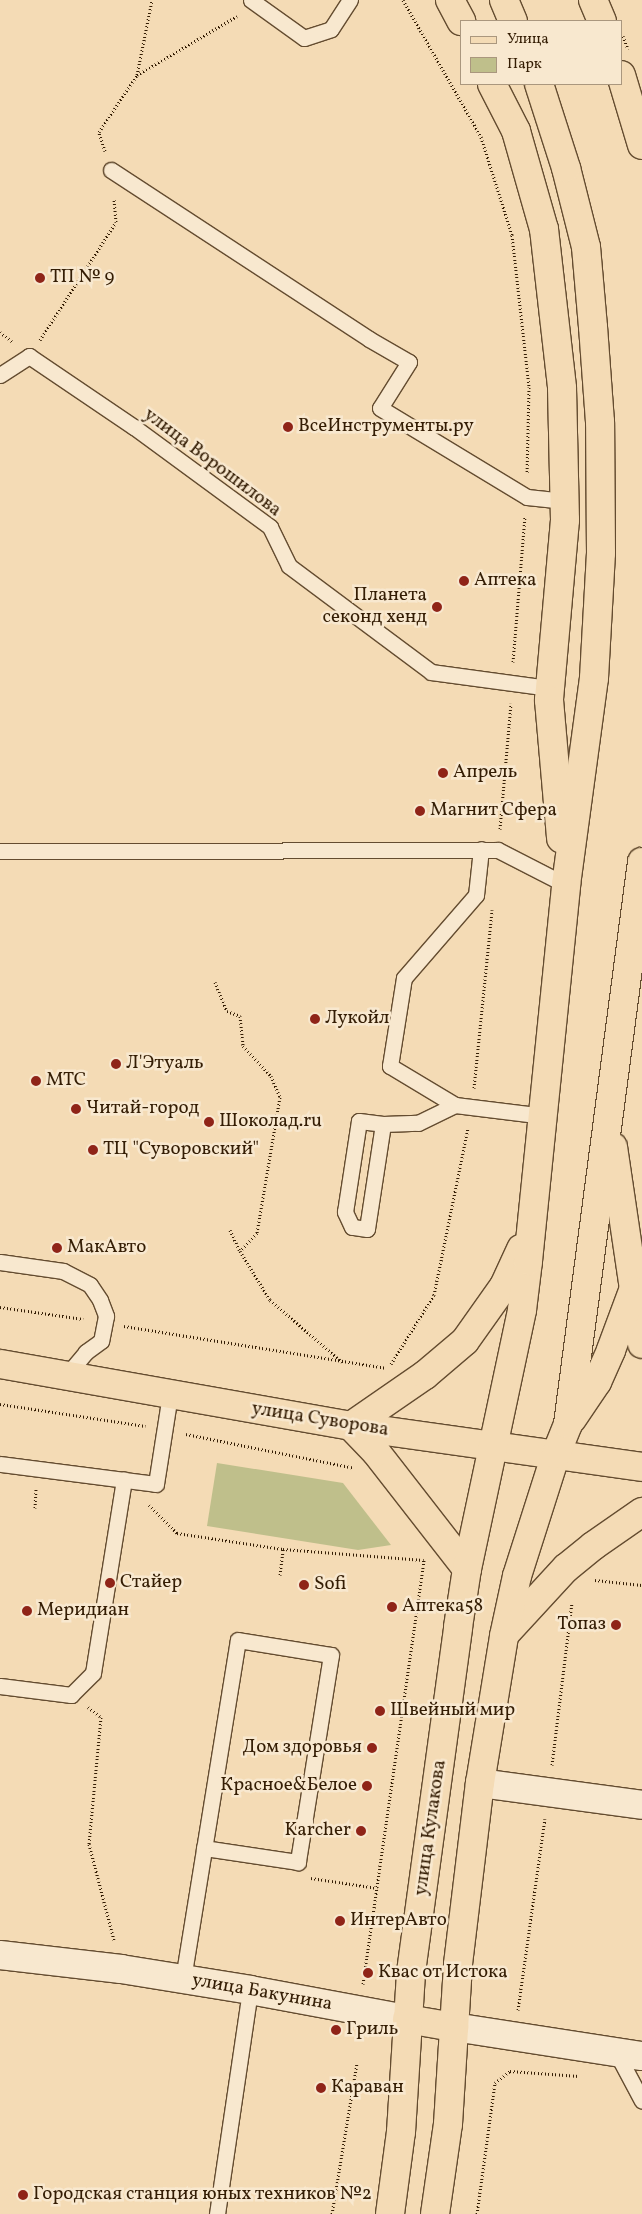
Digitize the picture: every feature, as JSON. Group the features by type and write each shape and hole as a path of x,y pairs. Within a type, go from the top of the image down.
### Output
{"main road":[{"path":"450,0 460,20"},
{"path":"504,0 513,20"},
{"path":"593,0 602,20"},
{"path":"622,78 642,145"},
{"path":"493,85 516,131 544,229 562,388 565,501 549,712 566,885"},
{"path":"539,85 566,168 586,247 600,422 601,544 594,678 566,885"},
{"path":"568,1424 642,862"},
{"name":"улица Кулакова","path":"390,2214 401,2132 407,2019 414,1952 466,1569 522,1310 533,1223 566,885"},
{"path":"608,1114 638,1279 642,1344"},
{"path":"466,1569 376,1452 351,1426 425,1376 465,1340 504,1286 533,1223"},
{"path":"435,2214 448,2124 458,1964 480,1783 504,1636 517,1576 556,1454 568,1424 597,1382 638,1279"},
{"name":"улица Суворова","path":"0,1364 351,1426 493,1444 642,1467"},
{"path":"504,1636 566,1568 593,1546 642,1512"},
{"name":"улица Бакунина","path":"407,2019 454,2027"}],"street":[{"path":"480,1783 642,1805"},
{"name":"улица Бакунина","path":"0,1955 121,1969 250,1990 407,2019"},
{"name":"улица Бакунина","path":"454,2027 629,2054"}],"lane":[{"path":"254,2 304,38 331,29 350,0"},
{"path":"112,170 361,333 409,362 380,408 527,497 565,501"},
{"path":"0,375 30,356"},
{"name":"улица Ворошилова","path":"30,356 134,427 270,527 289,566 431,672 550,688"},
{"path":"481,849 476,895 404,978 390,1066 455,1105 544,1116"},
{"path":"0,851 498,850 566,885"},
{"path":"384,1124 366,1229 352,1227 345,1212 359,1121 384,1124 418,1124 455,1105"},
{"path":"0,1262 63,1271 90,1286 100,1300 106,1316 101,1340 86,1352 66,1376"},
{"path":"0,1464 156,1484 170,1395"},
{"path":"0,1686 71,1696 93,1673 124,1479"},
{"path":"183,1979 204,1848 238,1640 331,1655 298,1862 204,1848"},
{"path":"217,2214 250,1990"},
{"path":"629,2054 642,2101"}],"path":[{"path":"30,356 116,222 112,170 99,132 137,75 152,0"},
{"path":"403,0 481,137 512,234 529,387 527,497 498,850"},
{"path":"137,75 254,2"},
{"path":"0,1307 388,1368 434,1295 472,1106 492,909"},
{"path":"215,982 227,1011 240,1016 243,1046 271,1076 280,1097 257,1233 240,1251"},
{"path":"230,1230 240,1251 270,1300 343,1362"},
{"path":"0,1404 164,1429 364,1470"},
{"path":"124,1479 176,1534 284,1549 425,1560"},
{"path":"280,1575 284,1549"},
{"path":"362,1990 425,1560 420,1552"},
{"path":"591,1580 642,1585"},
{"path":"71,1696 101,1716 89,1844 121,1969"},
{"path":"298,1862 295,1875 377,1888"},
{"path":"332,2214 357,2063"},
{"path":"477,2214 495,2083 510,2071 585,2077"}],"green space":[{"path":"217,1463 343,1483 391,1545 358,1550 207,1526"}],"place":[{"name":"ТП № 9","path":"40,278"},
{"name":"ВсеИнструменты.ру","path":"288,427"},
{"name":"Аптека","path":"464,581"},
{"name":"Планета секонд хенд","path":"437,607"},
{"name":"Апрель","path":"443,773"},
{"name":"Магнит Сфера","path":"420,811"},
{"name":"Лукойл","path":"315,1019"},
{"name":"Л'Этуаль","path":"116,1064"},
{"name":"МТС","path":"36,1081"},
{"name":"Читай-город","path":"76,1109"},
{"name":"Шоколад.ru","path":"209,1122"},
{"name":"ТЦ \"Суворовский\"","path":"93,1150"},
{"name":"МакАвто","path":"57,1248"},
{"name":"Стайер","path":"110,1583"},
{"name":"Sofi","path":"304,1585"},
{"name":"Аптека58","path":"392,1607"},
{"name":"Меридиан","path":"27,1611"},
{"name":"Топаз","path":"616,1625"},
{"name":"Швейный мир","path":"380,1711"},
{"name":"Дом здоровья","path":"372,1748"},
{"name":"Красное&Белое","path":"367,1786"},
{"name":"Karcher","path":"361,1831"},
{"name":"ИнтерАвто","path":"340,1921"},
{"name":"Квас от Истока","path":"368,1973"},
{"name":"Гриль","path":"336,2030"},
{"name":"Караван","path":"321,2088"},
{"name":"Городская станция юных техников №2","path":"23,2195"}]}
